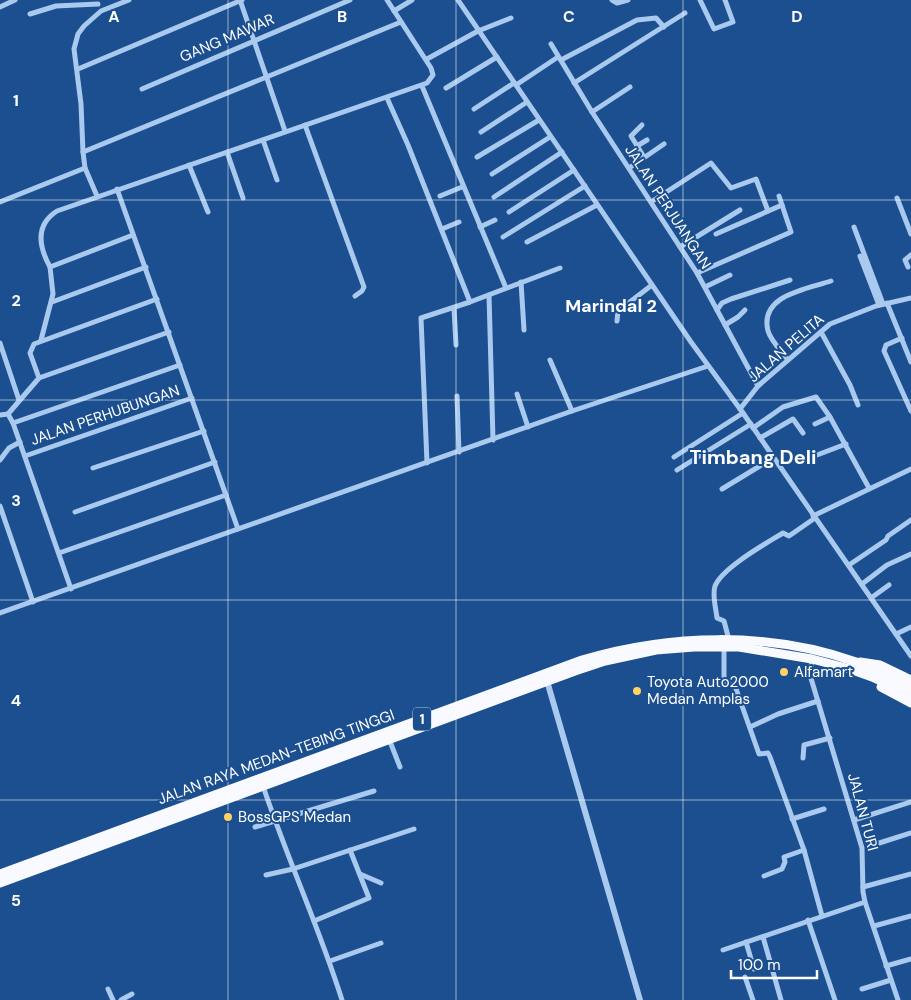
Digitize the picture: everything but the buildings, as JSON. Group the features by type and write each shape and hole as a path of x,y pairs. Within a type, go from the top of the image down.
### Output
{"highway":[{"name":"JALAN RAYA MEDAN-TEBING TINGGI","path":"0,874 582,660 646,644 726,643 786,645 854,666"},
{"name":"JALAN RAYA MEDAN-TEBING TINGGI","path":"0,883 547,681 589,666 632,654 726,643 739,647 854,666"},
{"path":"854,666 880,665 911,680"},
{"name":"1","path":"854,666 911,688"},
{"path":"854,666 911,703"},
{"name":"1","path":"873,674 911,696"}],"street":[{"path":"0,7 14,0"},
{"path":"97,196 85,168 78,69 74,49 78,34 101,11 129,0"},
{"path":"78,69 241,0 285,131"},
{"name":"GANG MAWAR","path":"142,89 350,0"},
{"path":"41,340 52,302 53,288 50,267 40,246 42,231 48,219 58,211 285,131 422,86 431,80 433,75 427,60 387,0"},
{"path":"394,11 412,0"},
{"path":"458,0 652,285 708,366 742,411 911,656"},
{"path":"612,0 617,3 628,0"},
{"path":"700,0 714,29 733,22 726,0"},
{"path":"30,14 56,6 97,2 101,11"},
{"path":"574,83 685,13"},
{"path":"427,60 478,31 511,18"},
{"path":"474,109 560,58 637,20 656,18 664,27"},
{"path":"83,152 268,78 401,22"},
{"name":"JALAN PERJUANGAN","path":"551,44 592,112 697,273 758,386"},
{"path":"446,88 497,58"},
{"path":"422,86 462,187 506,288"},
{"path":"592,112 630,87"},
{"path":"387,98 408,144 470,302"},
{"path":"481,132 527,102"},
{"path":"477,157 540,120"},
{"path":"306,125 364,287 355,296"},
{"path":"642,125 631,135 644,157"},
{"path":"492,174 550,137"},
{"path":"263,140 277,180"},
{"path":"637,146 648,140"},
{"path":"629,168 664,144"},
{"path":"227,152 243,198"},
{"path":"494,197 562,152"},
{"path":"652,202 711,163 731,188 752,179 757,180 768,211"},
{"path":"190,165 208,212"},
{"path":"0,202 85,168"},
{"path":"509,212 574,170"},
{"path":"503,236 585,186"},
{"path":"440,196 462,187"},
{"path":"117,189 238,530"},
{"path":"697,273 791,232 779,196"},
{"path":"898,198 911,234"},
{"path":"716,234 782,204"},
{"path":"527,242 597,205"},
{"path":"680,247 740,210"},
{"path":"727,217 733,226"},
{"path":"480,227 495,220"},
{"path":"442,229 459,222"},
{"path":"854,227 883,304"},
{"path":"50,267 133,235"},
{"path":"908,267 905,260 911,255"},
{"path":"860,256 902,338 911,362"},
{"path":"52,302 146,267"},
{"path":"427,463 420,320 427,314 454,308 560,268"},
{"path":"705,287 730,275"},
{"path":"717,310 728,300 790,280"},
{"path":"521,282 524,330"},
{"path":"788,360 768,330 769,313 773,304 782,298 831,282"},
{"path":"617,321 618,311 652,285"},
{"path":"489,295 493,440"},
{"name":"JALAN PELITA","path":"674,457 742,411 758,386 820,332 838,320 883,304 911,298"},
{"path":"39,378 30,350 34,344 157,299"},
{"path":"454,308 456,345"},
{"path":"726,325 745,310"},
{"path":"0,415 8,414 18,400 39,378 169,332"},
{"path":"820,332 850,385 858,405"},
{"path":"902,338 886,345 884,351 911,411"},
{"path":"0,343 18,400"},
{"path":"550,360 572,411"},
{"path":"13,423 180,365"},
{"path":"0,613 572,411 708,366"},
{"path":"517,394 528,427"},
{"path":"457,396 459,452"},
{"path":"677,470 783,407 814,396 821,401 869,488"},
{"name":"JALAN PERHUBUNGAN","path":"25,456 192,398"},
{"path":"8,414 20,442 71,589"},
{"path":"815,424 830,417"},
{"path":"760,438 793,419 803,433"},
{"path":"93,468 204,431"},
{"path":"0,460 9,448 20,442"},
{"path":"817,455 846,444"},
{"path":"722,490 773,458"},
{"path":"75,512 215,462"},
{"path":"822,916 804,850 768,753 759,754 735,686 724,682 726,643 724,621 717,618 714,587 723,573 783,533 789,536 814,517 869,488 910,471"},
{"path":"59,553 226,495"},
{"path":"0,506 33,602"},
{"path":"849,565 886,540 888,536 911,520"},
{"path":"862,584 887,566 911,554"},
{"path":"871,598 889,585"},
{"path":"896,634 911,627"},
{"name":"JALAN TURI","path":"812,659 810,675 862,848 865,902 898,1000"},
{"path":"547,681 640,1000"},
{"path":"750,727 778,714 818,701"},
{"path":"803,758 804,745 830,738"},
{"path":"389,739 400,767"},
{"path":"263,786 293,870 330,961 342,1000"},
{"path":"255,827 374,791"},
{"path":"854,820 911,802"},
{"path":"792,819 824,809"},
{"path":"266,875 293,870 414,829"},
{"path":"873,845 911,833"},
{"path":"314,921 368,899 369,896 350,850"},
{"path":"764,876 782,869 784,857 804,850"},
{"path":"360,874 381,883"},
{"path":"863,887 911,874"},
{"path":"723,950 865,902"},
{"path":"874,926 911,916"},
{"path":"808,920 835,1000"},
{"path":"763,937 781,1000"},
{"path":"746,942 754,969"},
{"path":"330,961 381,943"},
{"path":"886,966 911,959"},
{"path":"745,977 753,1000"},
{"path":"862,989 891,980"},
{"path":"108,989 113,1000"},
{"path":"121,1000 132,994"}],"place":[{"name":"Alfamart","path":"784,672"},
{"name":"Toyota Auto2000 Medan Amplas","path":"637,691"},
{"name":"BossGPS Medan","path":"228,817"}],"district":[{"name":"Marindal 2","path":"611,306"},
{"name":"Timbang Deli","path":"753,457"}]}
